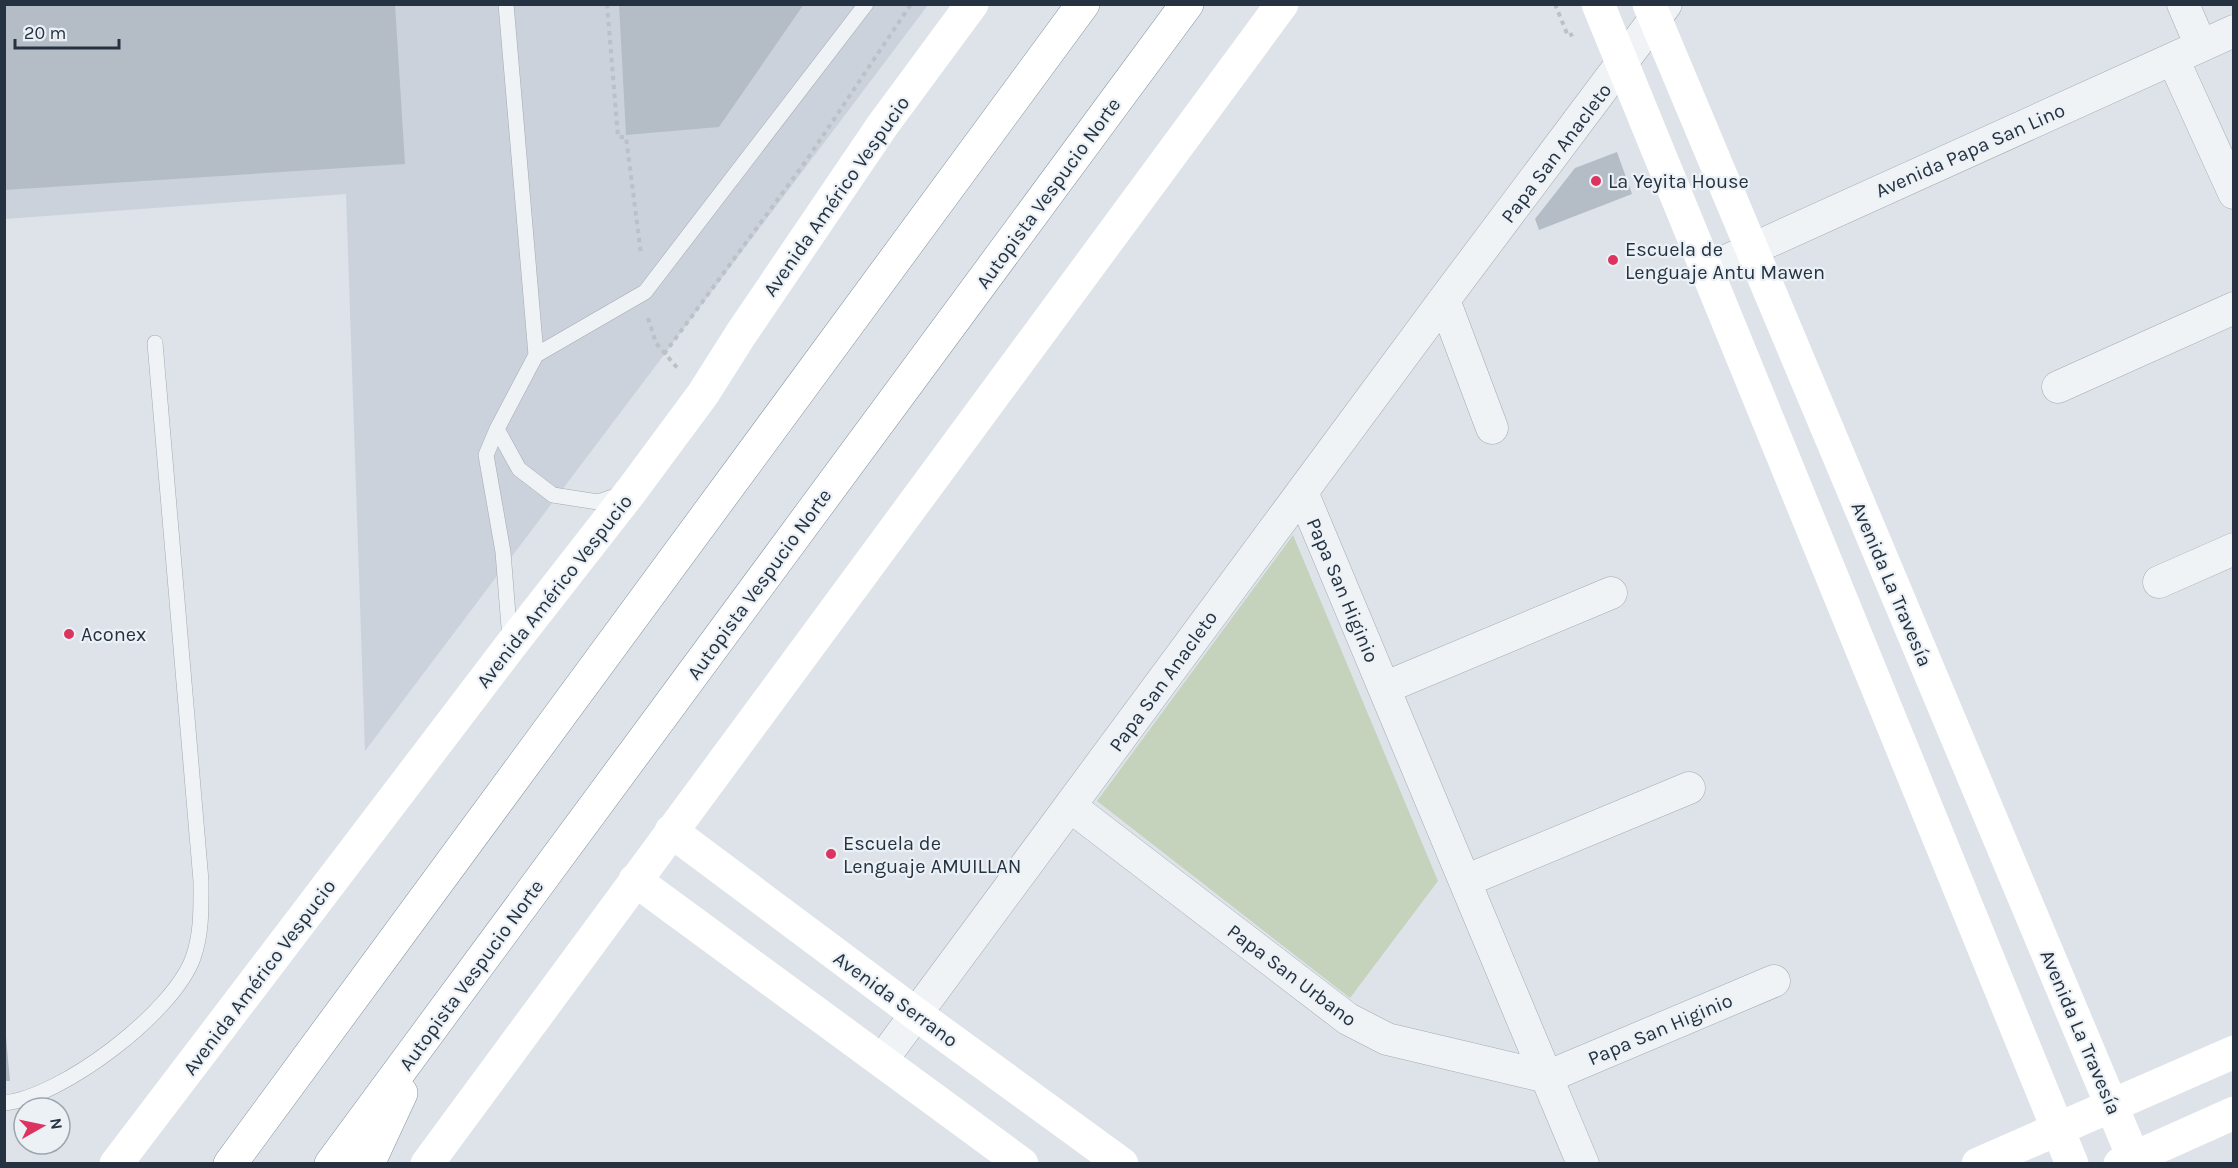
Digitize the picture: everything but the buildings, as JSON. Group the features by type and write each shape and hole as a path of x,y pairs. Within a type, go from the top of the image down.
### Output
{"main road":[{"name":"Avenida Américo Vespucio","path":"116,1164 703,394 882,126 972,4"},
{"path":"230,1164 1083,4"},
{"name":"Autopista Vespucio Norte","path":"331,1164 1186,4"},
{"path":"427,1164 1282,4"},
{"path":"1598,4 2072,1164"},
{"name":"Avenida La Travesía","path":"1657,10 1751,249 2112,1105 2130,1162"},
{"name":"Avenida Serrano","path":"671,831 1122,1164"},
{"path":"635,880 1022,1164"},
{"path":"368,1164 398,1100 420,1044"},
{"path":"1978,1164 2234,1052"},
{"path":"2130,1162 2234,1113"}],"street":[{"path":"2182,4 2187,52 2234,193"},
{"name":"Papa San Anacleto","path":"882,1060 1444,300 1623,63 1657,10"},
{"name":"Avenida Papa San Lino","path":"1706,270 2234,31"},
{"path":"1444,300 1492,428"},
{"path":"2058,387 2234,308"},
{"name":"Papa San Higinio","path":"1302,492 1583,1164"},
{"path":"2159,582 2234,549"},
{"name":"Papa San Higinio","path":"1384,688 1611,593"},
{"path":"1465,881 1689,788"},
{"name":"Papa San Urbano","path":"1070,806 1348,1019 1370,1032 1416,1047 1546,1077"},
{"name":"Papa San Higinio","path":"1546,1077 1774,981"}],"lane":[{"path":"506,4 536,355"},
{"path":"511,645 503,552 486,454 496,429 536,355 645,292 866,4"},
{"path":"4,1103 15,1102 47,1091 104,1057 146,1020 174,990 193,960 201,927 201,881 155,343"},
{"path":"496,429 519,469 553,495 598,502 632,490"}],"path":[{"path":"607,4 618,137 626,136 648,320 656,343 664,354 703,394"},
{"path":"664,354 806,161 912,4"}],"shaded area":[{"path":"5,5 928,5 365,751 346,194 5,219"}],"green space":[{"path":"1293,535 1438,881 1350,998 1097,801"}],"place":[{"name":"La Yeyita House","path":"1596,181"},
{"name":"Escuela de Lenguaje Antu Mawen","path":"1613,260"},
{"name":"Aconex","path":"69,634"},
{"name":"Escuela de Lenguaje AMUILLAN","path":"831,854"}]}
